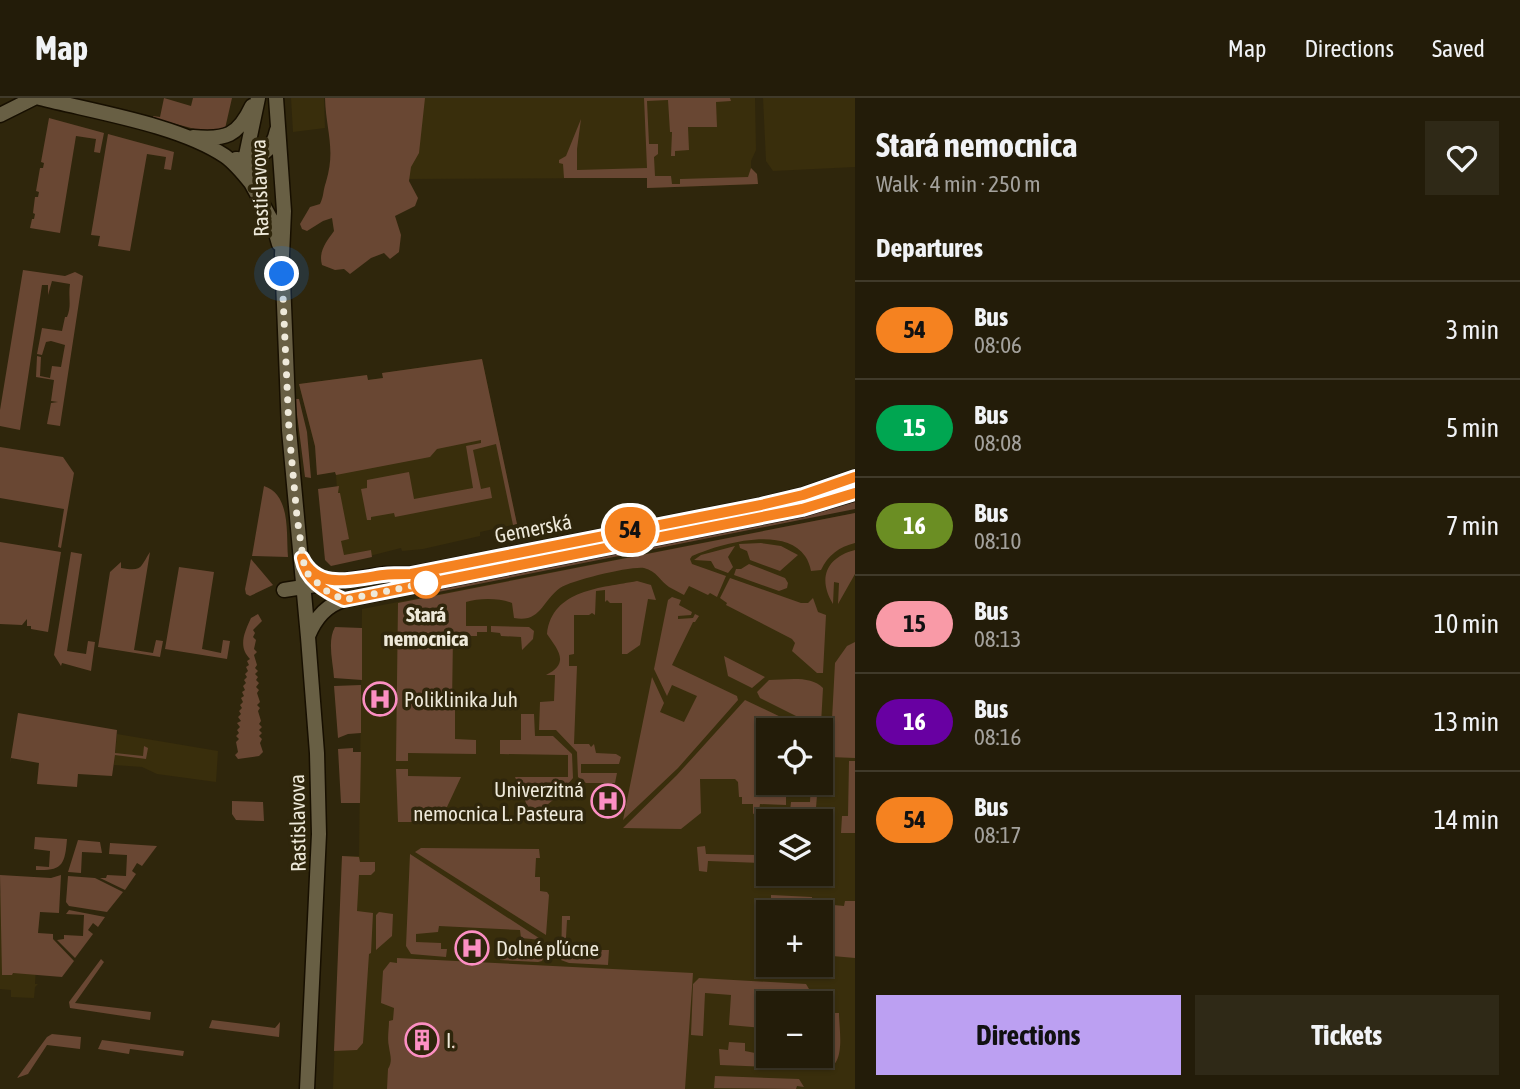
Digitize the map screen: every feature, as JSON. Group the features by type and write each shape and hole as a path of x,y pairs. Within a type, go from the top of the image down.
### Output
{"street":[{"path":"0,116 34,98"},
{"name":"Rastislavova","path":"40,98 180,135 222,154 244,160 257,158 269,149 276,134 278,120"},
{"name":"Rastislavova","path":"180,135 218,138 232,134 242,124 256,98"},
{"name":"Rastislavova","path":"256,98 244,160 251,183 274,223 282,255"},
{"name":"Rastislavova","path":"276,98 284,211 282,255 289,430 302,558 312,590 308,637 317,753 320,863 307,1089"},
{"name":"Rastislavova","path":"222,154 251,183"},
{"name":"Gemerská","path":"312,590 340,581 386,574 411,574 761,505 803,495 855,477"},
{"name":"Gemerská","path":"308,637 321,614 333,603 344,600 802,509 855,493"},
{"path":"302,558 307,567 317,575 340,581"},
{"path":"302,558 296,580 284,590 312,590"},
{"name":"Rastislavova","path":"312,590 344,600"}],"shaded area":[{"path":"164,98 191,106 193,98 232,98 224,133 210,133 153,118 160,117"},
{"path":"291,98 324,98 325,128 293,132"},
{"path":"325,98 425,98 419,153 411,167 409,181 418,198 415,206 395,216 401,235 399,252 390,259 384,253 371,258 350,274 344,269 335,270 322,265 322,251 334,231 332,218 307,231 302,229 300,224 310,207 320,204 329,170 330,150"},
{"path":"408,98 755,98 756,150 751,168 757,174 758,184 647,188 647,178 402,179"},
{"path":"644,98 730,98 731,101 716,102 717,127 688,127 689,150 675,151 675,156 671,156 672,132 668,100 647,101 649,144 658,144 658,154 654,157 655,176 671,176 672,184 680,184 680,179 748,177 751,168 757,174 758,184 647,188 647,178 564,178 563,164 559,163 559,160 566,156 581,119 577,170 647,168"},
{"path":"763,98 855,98 855,167 773,171 766,161"},
{"path":"49,118 104,133 100,153 94,152 96,139 76,136 60,233 30,228 35,214 35,197 38,197 39,192 36,191 40,168 43,168 44,163 41,162"},
{"path":"108,134 174,152 171,170 164,169 166,157 147,154 130,251 98,246 100,236 91,235"},
{"path":"23,270 65,276 75,272 83,276 60,426 47,424 51,403 58,402 51,401 54,380 36,377 37,356 41,357 40,376 50,378 52,366 61,367 65,345 46,342 42,355 37,354 42,328 62,331 69,309 70,284 52,281 48,295 48,285 42,285 20,430 0,426 0,410"},
{"path":"482,359 517,524 423,549 402,551 401,548 342,563 336,475 335,472 322,474 299,384 367,375 368,380 383,378 382,373"},
{"path":"482,359 517,524 513,525 496,444 473,450 481,489 490,487 492,498 395,517 394,513 371,517 371,520 367,520 361,489 367,488 367,480 409,472 414,499 473,488 466,446 481,443 481,440 437,449 430,457 336,475 335,472 317,475 315,446 299,384 367,375 368,380 383,378 382,373"},
{"path":"295,399 299,399 307,432 311,478 305,477"},
{"path":"0,447 63,457 74,473 61,548 58,547 64,509 0,498"},
{"path":"264,486 273,491 283,506 288,557 252,556"},
{"path":"339,486 338,493 349,539 341,541 344,555 371,550 372,557 331,566 325,560 318,489"},
{"path":"855,500 855,509 428,594 427,590 815,512"},
{"name":"Univerzitná nemocnica L. Pasteura","path":"855,513 855,1089 333,1089 342,856 359,856 362,609"},
{"path":"855,513 855,543 835,552 821,570 811,571 806,558 795,547 782,541 767,539 734,543 692,556 692,564 726,576 717,597 689,586 684,595 669,587 652,571 637,568 602,574 560,588 536,614 523,619 514,618 512,603 507,601 489,599 466,602 466,626 487,626 487,632 477,632 477,636 453,636 452,704 455,704 455,739 476,740 476,754 408,753 408,761 396,761 398,603"},
{"path":"0,542 61,552 48,632 31,629 31,626 27,626 27,619 22,625 0,624"},
{"path":"739,544 781,546 798,555 780,571 750,560 747,551 740,548"},
{"path":"735,546 728,557 733,567 728,573 715,568 711,561 694,560 701,555"},
{"path":"855,550 855,574 838,604 839,583 834,582 833,604 826,586 828,570 838,558"},
{"path":"71,552 82,554 67,651 86,654 88,641 95,642 91,671 62,663 61,666 54,655"},
{"path":"150,552 134,650 153,653 156,640 163,641 160,657 98,647 110,572 121,562 121,568 137,569"},
{"path":"251,559 273,585 250,596 245,589"},
{"path":"749,564 785,578 787,588 779,591 734,575 736,569"},
{"path":"179,567 214,572 202,649 221,653 223,640 230,641 227,659 165,649"},
{"path":"730,578 801,603 808,603 813,598 818,612 826,615 823,673 817,673 792,651 795,643 792,639 726,605 720,598"},
{"path":"637,581 651,585 656,600 648,599 640,645 627,654 622,654 622,603 610,603 607,600 605,602 605,590 596,591 595,615 574,615 574,654 569,655 569,666 577,666 574,744 589,744 591,747 594,744 596,753 616,754 621,757 619,764 581,764 581,773 617,773 615,783 586,783 578,777 577,752 556,730 539,730 540,702 554,701 555,675 546,675 558,666 560,661 558,650 547,634 551,619 568,599 594,589"},
{"path":"672,597 681,600 679,605 692,612 691,615 678,616 678,619 693,618 695,614 699,616 693,622 672,665 737,696 738,700 678,768 623,820 652,677 664,703 660,712 684,722 697,696 672,685 667,696 654,669 668,600"},
{"path":"258,614 262,621 253,630 253,637 256,640 254,649 257,652 254,655 257,665 255,668 258,671 255,674 259,683 256,687 259,690 257,693 260,702 257,705 260,708 259,724 262,727 259,730 262,733 259,736 262,739 260,743 263,752 259,756 238,759 235,755 238,752 236,742 239,739 236,736 240,727 237,723 241,721 238,717 243,702 241,698 244,696 242,692 245,690 243,686 248,671 246,667 249,665 247,661 250,659 244,650 243,640 251,618"},
{"path":"491,626 529,627 534,631 533,639 522,650 521,637 501,636 500,633 491,632"},
{"path":"335,627 362,628 362,680 334,678 331,645"},
{"path":"855,642 855,758 833,757 835,663 847,646"},
{"path":"724,656 765,677 752,688 728,676"},
{"path":"769,680 812,681 823,688 821,718 800,718 760,698 757,692"},
{"path":"361,685 361,733 338,738 334,686"},
{"path":"745,700 783,718 756,718 756,795 786,795 786,805 760,804 759,809 753,814 753,804 742,804 735,779 700,779 701,813 681,829 623,828 677,775"},
{"path":"18,713 117,730 115,753 143,756 144,746 148,748 146,759 115,755 112,776 78,774 77,787 37,784 39,763 11,758 10,763"},
{"path":"521,714 534,714 535,736 553,736 572,754 573,778 558,796 532,817 515,777 568,777 568,755 500,754 500,740 521,740"},
{"path":"117,734 218,751 216,782 157,774 142,767 114,765"},
{"path":"353,748 353,752 361,752 360,803 341,803 338,749"},
{"path":"849,761 855,761 855,833 841,833 842,816 848,816"},
{"path":"396,769 408,769 408,776 461,777 440,822 398,822"},
{"path":"810,795 817,795 816,809 790,809 791,802 810,802"},
{"path":"232,801 263,802 264,821 236,820 232,814"},
{"path":"35,837 67,839 65,855 60,865 52,869 36,870 36,866 49,867 50,851 34,849"},
{"path":"78,840 100,842 102,853 82,852 81,873 68,872"},
{"path":"110,843 157,846 142,866 137,863 132,871 136,874 125,890 100,878 106,878 107,875 126,876 127,855 109,854"},
{"path":"705,846 706,854 756,855 756,863 708,861 707,872 699,871 697,847"},
{"path":"421,848 539,849 540,858 536,858 535,877 540,877 540,891 549,895 546,935 415,852"},
{"path":"410,854 542,940 521,938 520,930 439,926 438,932 416,934 416,942 441,943 441,949 447,949 446,957 411,954 406,946"},
{"path":"342,856 359,857 360,862 375,862 375,871 371,875 359,875 357,911 373,913 363,1043 357,1050 334,1051"},
{"path":"0,875 51,878 61,875 59,913 40,912 38,933 53,934 53,939 74,961 62,977 13,973 2,975"},
{"path":"68,876 95,878 123,892 107,912 69,906 66,902"},
{"path":"0,893 39,912 35,984 38,984 34,998 11,997 11,990 0,989"},
{"path":"771,895 812,897 812,900 771,900"},
{"path":"845,901 855,901 855,958 833,956 833,905 844,906"},
{"path":"69,910 105,917 98,927 93,923 88,930 93,934 75,958 57,940 64,939 64,935 83,936 84,915 66,914"},
{"path":"379,912 393,914 392,936 376,950 376,915"},
{"path":"562,916 570,916 570,920 567,920 565,955 593,956 593,950 609,950 608,965 569,963 561,960"},
{"path":"516,947 547,950 542,961 538,962 500,960 500,953 516,953"},
{"path":"397,958 693,973 685,1089 387,1089 391,1061 389,1021 393,1020 394,1008 381,1003 383,971 390,962 397,963"},
{"path":"101,959 104,962 75,1003 151,1012 150,1020 70,1008 69,1002"},
{"path":"699,978 806,984 809,989 756,991 756,1027 729,1025 731,995 705,993 703,1036 691,1035 693,984"},
{"path":"833,1013 839,1013 840,1049 834,1065"},
{"path":"212,1020 275,1028 280,1022 279,1037 209,1028"},
{"path":"52,1034 81,1037 80,1049 47,1045 28,1074 17,1078 47,1037"},
{"path":"102,1040 184,1051 183,1056 130,1049 129,1054 98,1049"},
{"path":"729,1042 745,1043 745,1051 756,1053 756,1066 720,1065 719,1049 728,1050"},
{"path":"715,1076 799,1079 804,1087 714,1088"}],"bus line":[{"name":"54","path":"855,477 834,486 761,505 411,574 386,574 349,581 328,580 307,567 302,558 305,571 310,577 325,590 344,600 802,509 855,493"}],"place":[{"name":"Stará nemocnica","path":"426,583"},
{"name":"Poliklinika Juh","path":"380,699"},
{"name":"Univerzitná nemocnica L. Pasteura","path":"608,801"},
{"name":"Dolné pľúcne","path":"472,948"},
{"name":"I.","path":"422,1040"}],"route":[{"path":"282,274 293,485 305,571 325,590 344,600 426,583"}]}
